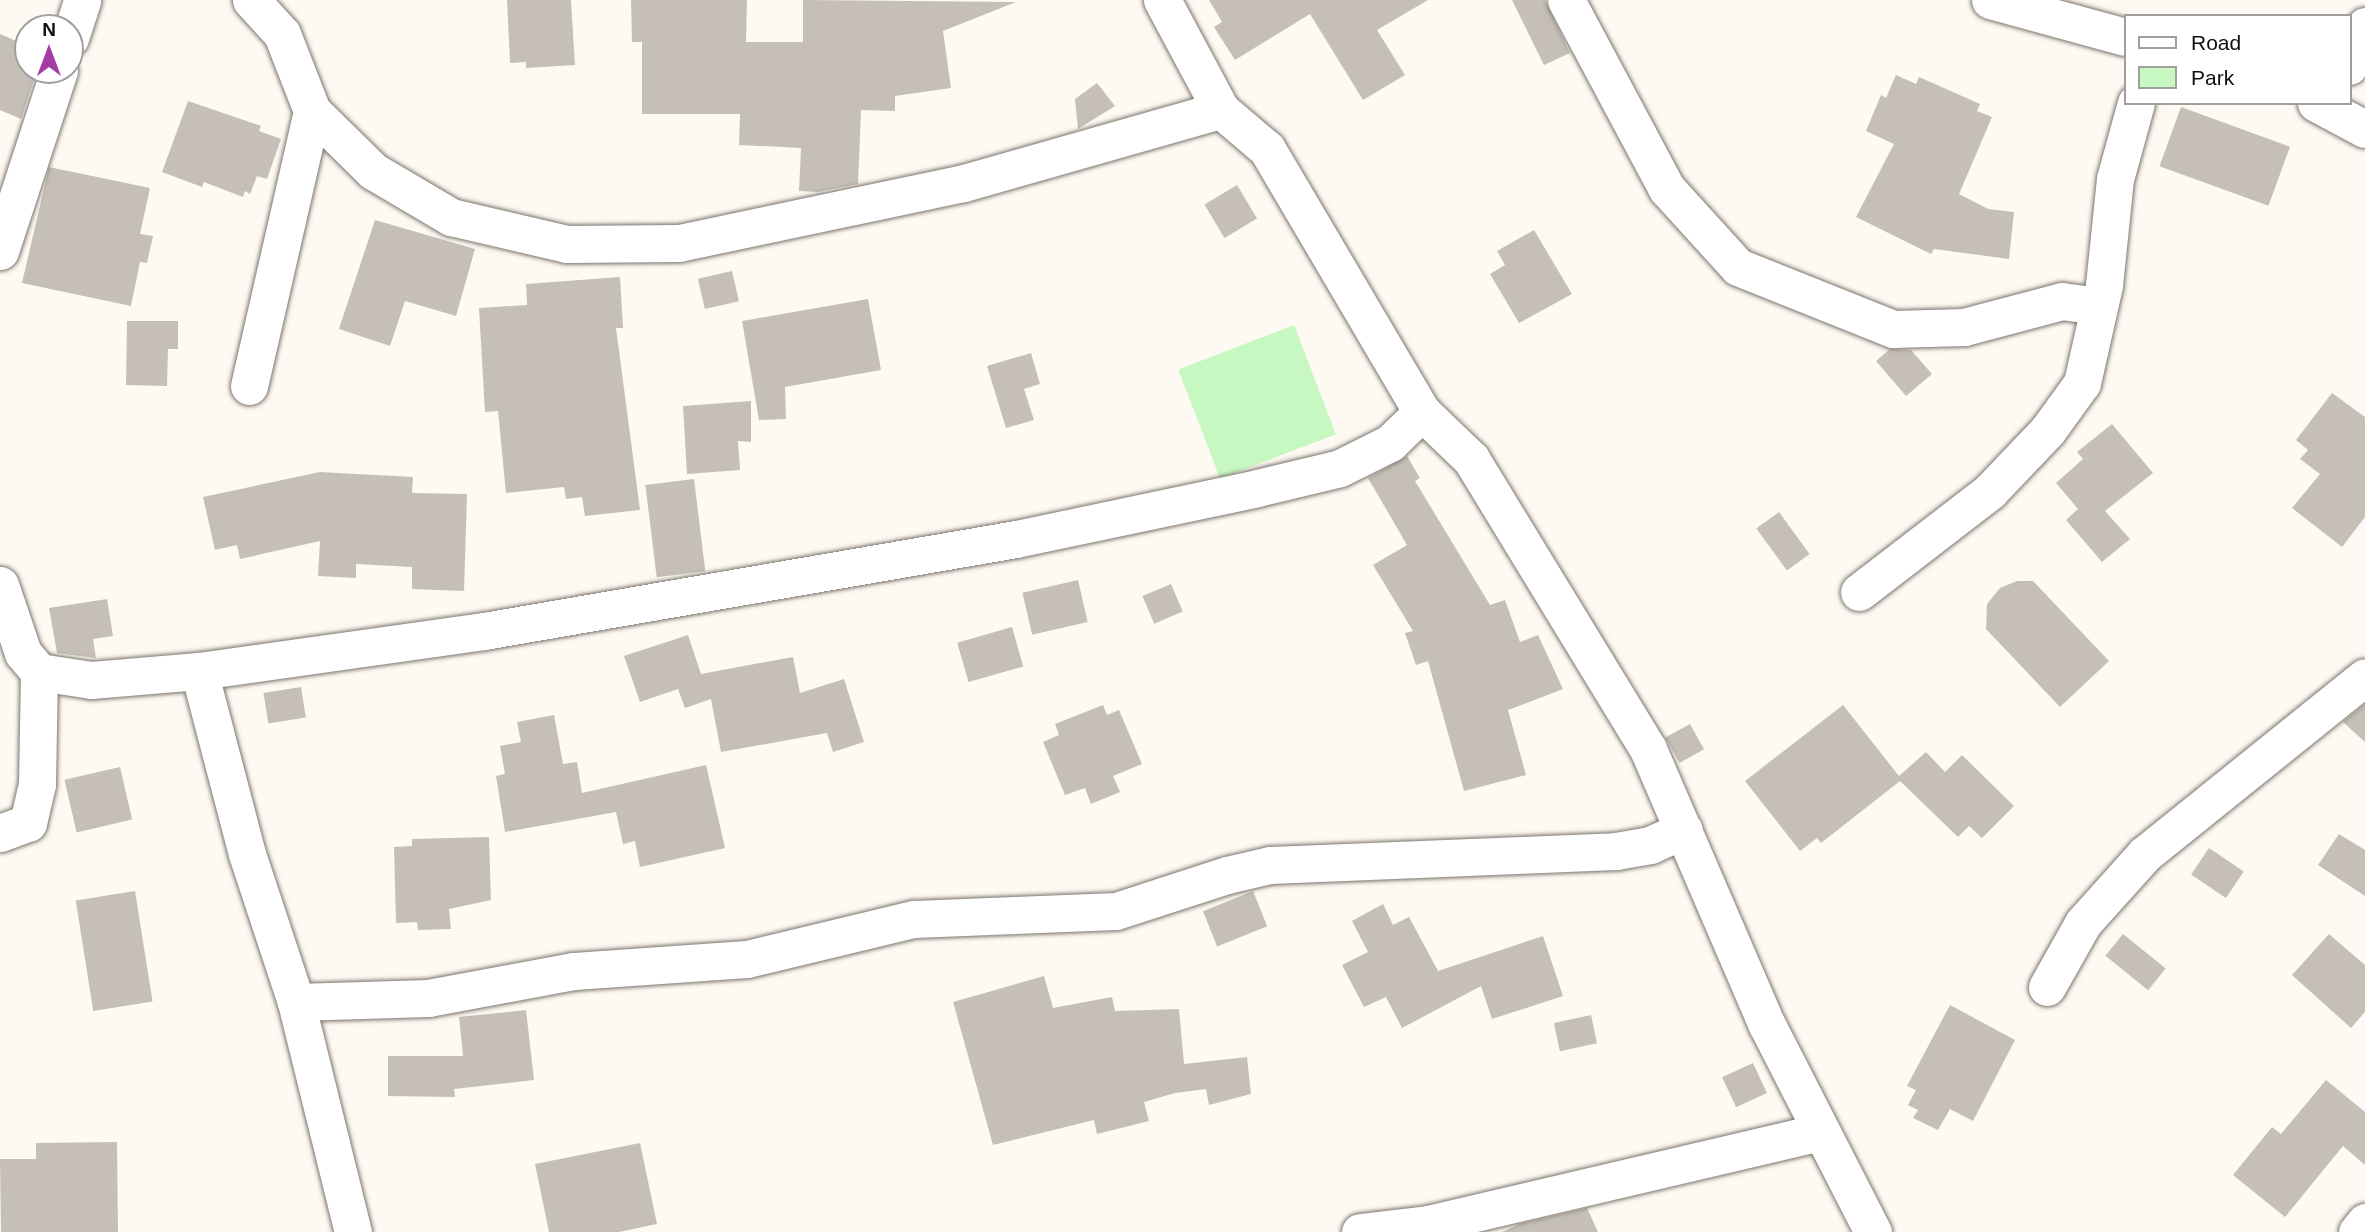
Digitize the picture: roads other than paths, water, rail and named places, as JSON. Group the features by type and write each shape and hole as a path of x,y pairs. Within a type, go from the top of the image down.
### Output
{"street":[{"path":"251,0 282,34 312,111 373,171 452,217 567,244 691,241 964,183 1221,110"},
{"path":"1162,0 1221,110 1267,149 1423,412 1471,459 1508,514 1648,749 1767,1025 1819,1132 1873,1232"},
{"path":"1566,0 1667,189 1738,267 1893,329 1964,327 2062,301 2099,306"},
{"path":"1990,0 2124,37"},
{"path":"2351,61 2365,26"},
{"path":"0,251 54,84"},
{"path":"1859,592 1990,491 2048,430 2082,383 2099,306 2115,179 2135,105"},
{"path":"2327,105 2365,129"},
{"path":"249,386 312,111"},
{"path":"39,672 91,680 199,671 484,631 1016,539 1340,468 1390,443 1423,412"},
{"path":"0,584 23,653 39,672 37,785 28,823 0,832"},
{"path":"199,671 247,855 296,1002 353,1232"},
{"path":"2047,987 2083,923 2145,855 2365,677"},
{"path":"296,1002 428,998 574,971 747,958 914,919 1116,911 1227,875 1270,865 1616,851 1650,845 1684,830"},
{"path":"1360,1232 1428,1224 1819,1132"},
{"path":"2357,1232 2365,1222"}]}
